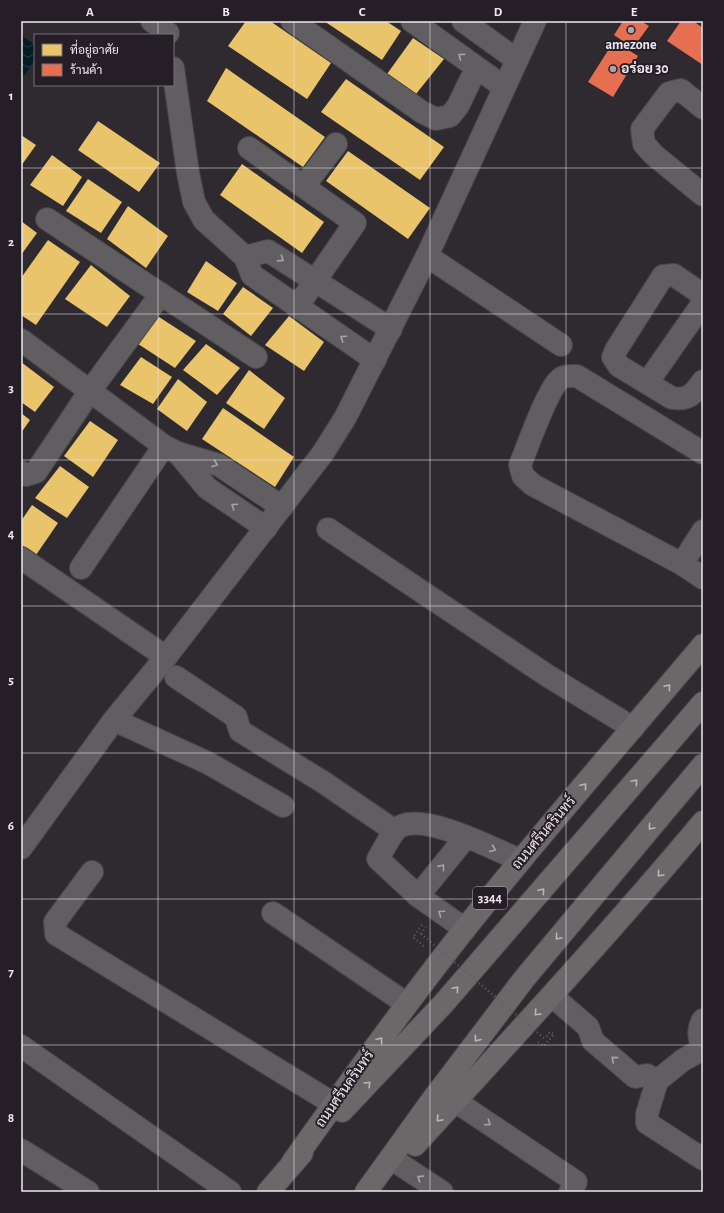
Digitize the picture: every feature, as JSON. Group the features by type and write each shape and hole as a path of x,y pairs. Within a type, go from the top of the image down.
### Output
{"main road":[{"name":"ถนนศรีนครินทร์","path":"292,1163 407,1004 465,929 520,860 703,645"},
{"name":"ถนนศรีนครินทร์","path":"268,1192 292,1163 444,1003 703,703"},
{"path":"366,1192 462,1059 524,979 703,765"},
{"path":"371,1192 626,914 703,822"}],"street":[{"path":"292,21 422,112 436,120 450,116 458,106 471,79"},
{"path":"412,21 504,87"},
{"path":"463,21 517,60"},
{"path":"21,848 114,720 166,657 323,453 345,418 427,256 535,21"},
{"path":"174,75 188,173 194,202 204,220 245,257 252,275 375,360"},
{"path":"703,108 681,90 669,93 642,129 644,144 654,155 703,195"},
{"path":"304,186 336,144"},
{"path":"249,148 355,223 297,307"},
{"path":"47,219 256,357"},
{"path":"245,257 268,251 391,329"},
{"path":"427,256 561,345"},
{"path":"703,295 674,275 663,276 613,357 619,366 672,398 680,400 694,393 703,381"},
{"path":"21,472 26,475 36,472 90,391 161,294"},
{"path":"647,383 703,303"},
{"path":"21,340 171,449 207,488 266,528"},
{"path":"703,453 577,376 568,376 559,379 550,393 520,466 523,476 533,485 682,564 703,578"},
{"path":"171,449 219,465 282,507"},
{"path":"81,568 171,449"},
{"path":"328,529 548,676 633,728"},
{"path":"682,564 703,531"},
{"path":"21,558 166,657"},
{"path":"176,677 236,717 240,732 323,782 395,830"},
{"path":"114,720 208,763 282,806"},
{"path":"465,929 418,896 378,859 395,830 400,826 416,824 448,829 520,860"},
{"path":"418,896 466,837"},
{"path":"92,872 55,922 56,934 334,1104"},
{"path":"273,914 407,1004"},
{"path":"552,996 588,1027 593,1041 635,1076 652,1078 703,1049 699,1039 699,1027 703,1020"},
{"path":"21,1046 230,1192"},
{"path":"652,1078 647,1123 703,1159"},
{"path":"455,1101 579,1189"},
{"path":"21,1150 88,1192"},
{"path":"398,1163 442,1192"}],"path":[{"path":"413,937 423,924 426,927 420,934 545,1039 550,1032 554,1034 544,1046"}],"water":[{"path":"21,35 34,44 34,61 21,80"}],"building: ที่อยู่อาศัย":[{"path":"246,21 270,21 331,63 307,99 228,46"},
{"path":"324,21 386,21 401,31 382,60"},
{"path":"413,38 444,59 416,94 387,74"},
{"path":"226,68 325,137 303,167 207,101"},
{"path":"346,79 444,147 420,180 321,112"},
{"path":"98,121 160,163 139,192 78,150"},
{"path":"21,135 36,145 21,166"},
{"path":"348,151 430,208 408,239 326,181"},
{"path":"52,155 82,177 63,206 30,185"},
{"path":"242,164 324,222 302,253 220,195"},
{"path":"88,179 122,202 101,233 66,211"},
{"path":"128,206 168,236 146,268 107,239"},
{"path":"21,221 37,233 21,255"},
{"path":"48,240 80,262 36,325 21,315 21,278"},
{"path":"206,261 237,283 218,311 187,292"},
{"path":"91,265 130,296 107,327 65,299"},
{"path":"243,287 273,308 251,336 223,314"},
{"path":"156,315 196,341 175,368 135,342"},
{"path":"289,316 324,342 304,371 265,345"},
{"path":"206,344 240,368 217,395 183,370"},
{"path":"141,357 172,377 153,404 120,385"},
{"path":"21,362 54,387 35,412 21,402"},
{"path":"249,370 285,398 264,429 226,403"},
{"path":"178,379 207,402 187,431 157,409"},
{"path":"223,408 294,457 275,487 202,439"},
{"path":"21,413 30,420 21,433"},
{"path":"90,421 118,440 93,477 64,456"},
{"path":"60,466 89,487 67,518 35,498"},
{"path":"32,505 58,523 36,555 21,545 21,521"}],"building: ร้านค้า":[{"name":"amezone","path":"623,21 641,21 649,26 633,48 614,35"},
{"path":"681,21 693,21 703,28 703,65 667,41"},
{"name":"อร่อย 30","path":"614,41 638,56 613,97 588,82"}],"place":[{"name":"amezone","path":"631,30"},
{"name":"อร่อย 30","path":"613,69"}]}
